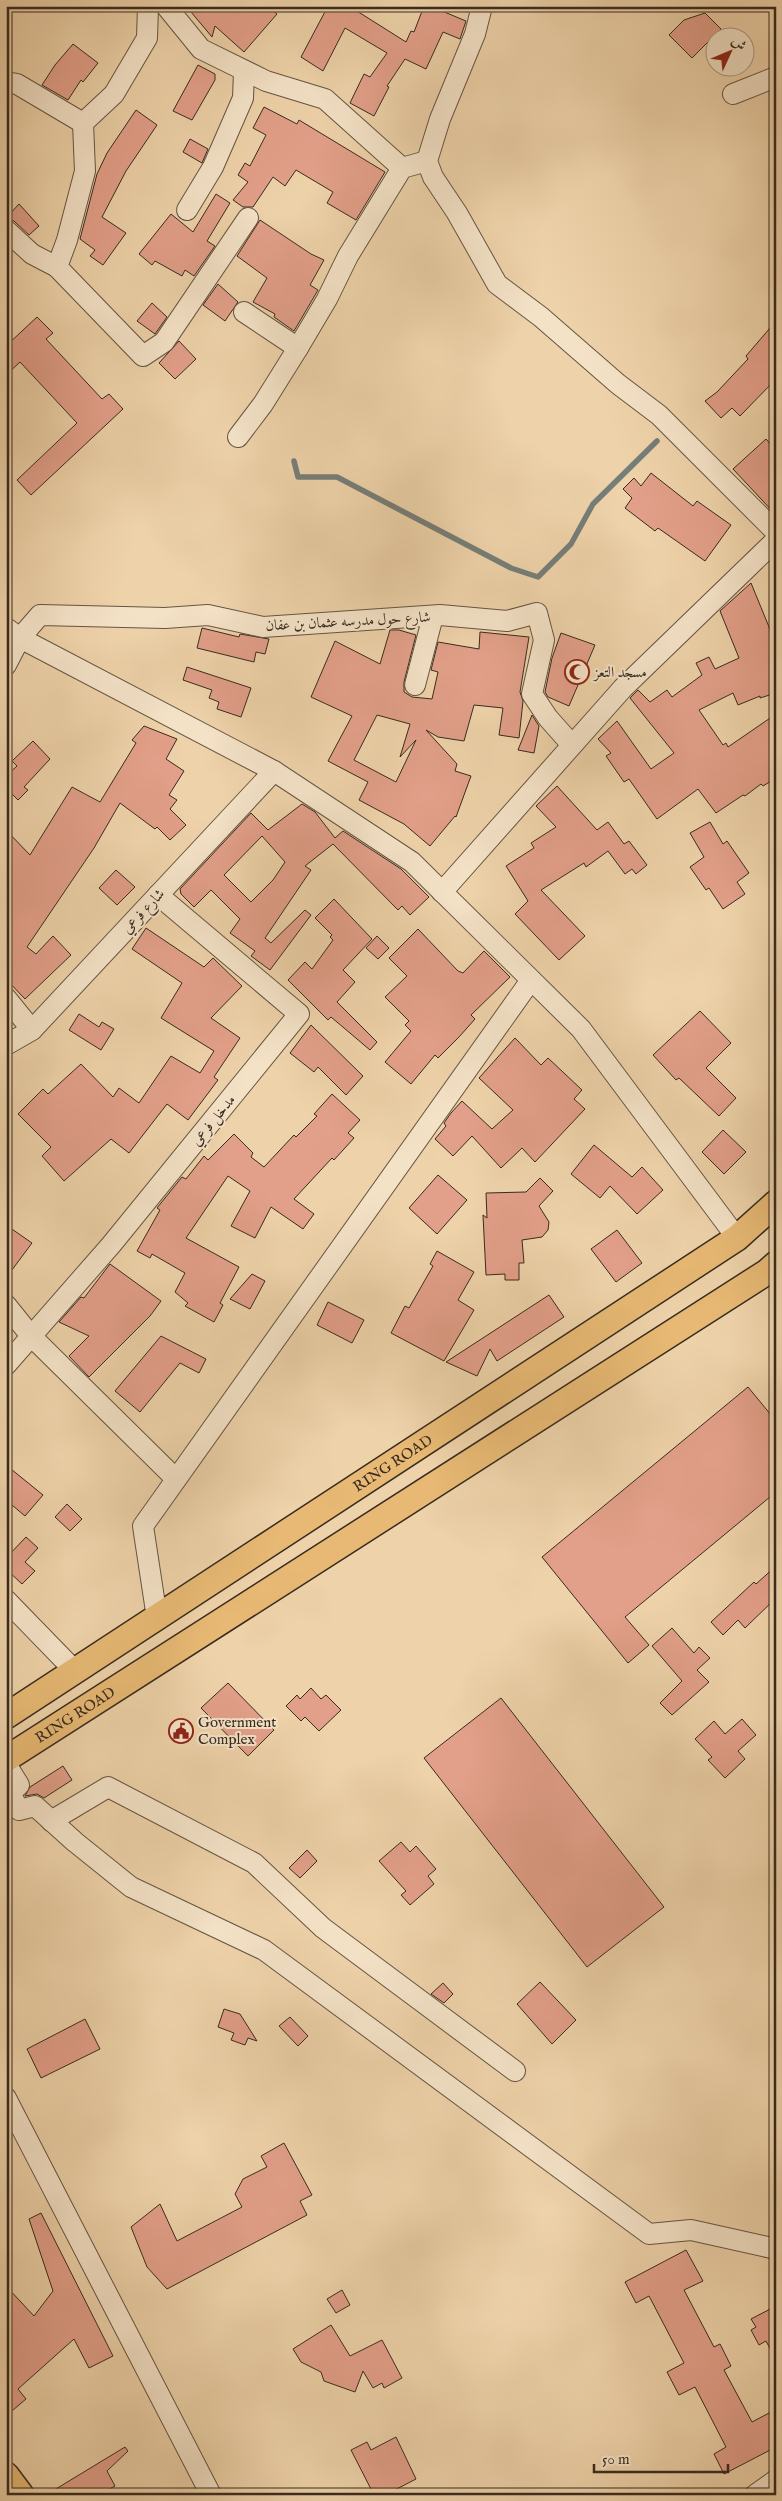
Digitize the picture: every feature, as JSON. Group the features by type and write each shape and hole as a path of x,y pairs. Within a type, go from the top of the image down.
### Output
{"main road":[{"name":"RING ROAD","path":"6,1716 737,1238 776,1204"},
{"name":"RING ROAD","path":"6,1759 773,1273"},
{"path":"6,2474 21,2495"}],"street":[{"path":"57,267 67,240 85,172 83,123 114,94 146,38 148,6"},
{"path":"166,6 201,49 266,81 325,100 402,168"},
{"path":"482,6 475,34 440,119 427,161 433,177 457,213 498,284 541,317 618,384 659,415 776,532"},
{"path":"187,210 213,168 243,98 244,71"},
{"path":"733,94 776,77"},
{"path":"6,82 17,84 83,123"},
{"path":"238,437 263,404 298,348 327,299 348,256 402,168 427,161"},
{"path":"6,230 32,254 57,267 143,356 164,342 248,218"},
{"path":"244,312 298,348"},
{"path":"442,892 623,688 776,540"},
{"name":"شارع حول مدرسه عثمان بن عفان","path":"6,665 13,633 40,615 165,618 208,615 262,627 433,616 507,621 537,613 544,640 532,694 548,718 572,745"},
{"path":"415,685 433,616"},
{"path":"13,633 274,771 412,862 581,1029 737,1238"},
{"name":"شارع فرعي","path":"6,1044 32,1030 274,771"},
{"name":"مدخل فرعي","path":"6,1365 111,1245 299,1014 158,895"},
{"path":"157,1618 143,1526 531,980"},
{"path":"6,998 32,1030"},
{"path":"6,1305 31,1336 176,1479"},
{"path":"6,1600 74,1670"},
{"path":"6,1764 19,1785 10,1793 19,1810 35,1806 131,1887 264,1950 649,2234 690,2230 776,2249"},
{"path":"51,1821 108,1787 254,1863 323,1928 515,2071"},
{"path":"6,2098 211,2495"},
{"path":"755,2495 776,2480"}],"building":[{"path":"186,6 268,6 277,14 244,52 215,26 212,37"},
{"path":"328,6 349,6 406,42 411,31 414,32 424,6 430,6 466,21 460,39 443,32 426,69 405,59 387,86 389,87 374,116 350,103 364,74 370,77 387,53 345,28 323,71 301,57"},
{"path":"705,13 720,28 704,28 704,46 692,58 669,35 684,20"},
{"path":"73,44 98,63 83,82 81,80 68,100 42,85 55,65"},
{"path":"198,65 215,74 215,80 192,120 173,111"},
{"path":"264,107 297,124 299,120 385,172 356,220 327,203 333,192 296,170 285,186 273,177 253,207 243,207 233,200 248,182 238,175 245,163 250,166 266,135 253,128"},
{"path":"136,110 157,125 126,171 102,217 126,233 103,265 90,256 95,250 80,239 97,174 107,153"},
{"path":"190,139 208,149 202,163 183,152"},
{"path":"216,194 230,203 207,241 215,246 194,276 185,270 182,276 155,261 152,265 139,254 171,214 193,232"},
{"path":"19,204 39,226 29,235 14,221 6,218"},
{"path":"260,220 311,254 324,260 310,285 318,290 294,331 274,317 275,314 253,302 267,278 237,256"},
{"path":"218,284 238,302 225,321 203,305"},
{"path":"152,303 167,317 155,334 137,321"},
{"path":"37,317 53,333 46,339 102,399 109,394 123,409 31,495 17,480 77,423 20,362 6,375 6,346"},
{"path":"776,321 776,379 740,416 732,408 721,418 705,401 717,392 748,359 746,356"},
{"path":"179,341 196,359 175,379 159,363"},
{"path":"766,439 776,450 776,515 733,469"},
{"path":"651,473 693,506 697,501 731,525 705,561 658,528 655,531 625,508 632,498 623,489 634,478 641,486"},
{"path":"751,583 776,644 776,693 760,698 760,696 738,705 733,693 699,710 723,745 726,743 728,747 776,714 776,778 763,786 761,784 716,813 698,789 657,819 629,779 624,782 606,756 611,753 598,739 617,721 651,769 674,753 630,698 638,690 650,702 667,690 672,697 702,675 696,663 709,657 715,669 739,658 720,611"},
{"path":"202,628 239,637 240,634 269,639 265,654 256,652 254,662 197,648"},
{"path":"390,630 399,630 416,635 404,682 404,692 412,697 432,699 438,672 431,670 438,642 479,649 480,632 529,637 520,692 523,701 519,738 499,735 503,708 474,705 464,741 438,737 426,730 457,764 455,771 471,776 456,817 430,846 404,824 359,800 368,782 328,761 352,716 311,697 335,641 380,664","holes":["377,715 410,724 400,757 416,740 396,782 354,760"]},
{"path":"561,633 595,645 569,706 548,697 545,692 552,658"},
{"path":"187,667 251,688 241,717 217,709 219,702 209,698 212,690 183,680"},
{"path":"532,715 539,726 534,753 518,750"},
{"path":"144,726 177,739 166,759 184,771 169,795 177,800 170,809 186,825 170,840 157,827 155,829 120,803 94,848 27,947 36,954 53,936 71,955 25,999 6,979 6,830 30,855 72,787 100,802 136,743 132,740"},
{"path":"33,741 50,759 24,787 28,790 18,800 6,788 6,776 17,766 12,761"},
{"path":"557,786 597,830 608,822 624,844 629,841 647,865 636,874 632,869 625,874 608,851 586,867 584,863 541,890 585,936 559,960 515,914 528,901 506,866 534,848 531,843 556,827 536,806"},
{"path":"302,804 315,812 335,838 343,831 401,869 429,897 410,915 402,906 398,910 333,844 305,866 311,870 265,938 271,943 305,910 311,915 270,970 251,956 255,951 230,933 240,919 211,890 194,907 181,894 180,889 251,813 268,830","holes":["262,836 285,862 273,880 251,902 224,875"]},
{"path":"710,822 723,844 727,841 749,873 737,882 745,894 723,909 709,888 706,890 690,867 704,857 690,833"},
{"path":"116,870 135,887 117,905 99,888"},
{"path":"334,899 372,939 343,970 355,982 337,1002 377,1042 370,1050 331,1017 328,1020 288,980 305,962 312,969 333,940 330,937 332,935 315,918"},
{"path":"146,928 204,967 213,958 242,986 211,1018 240,1038 214,1077 218,1080 188,1120 167,1104 129,1153 111,1139 64,1181 42,1156 51,1147 18,1114 43,1089 48,1094 81,1064 113,1097 119,1088 139,1103 171,1056 200,1073 214,1051 161,1018 182,983 132,949"},
{"path":"418,929 458,971 463,973 484,951 510,977 471,1015 475,1019 459,1037 438,1058 435,1055 411,1084 385,1062 411,1031 405,1025 409,1021 385,997 407,976 389,958"},
{"path":"377,936 389,948 378,959 366,948"},
{"path":"700,1011 731,1043 706,1068 736,1098 719,1116 679,1078 676,1080 653,1055"},
{"path":"79,1014 99,1027 102,1022 114,1029 101,1050 69,1030"},
{"path":"311,1025 363,1076 346,1095 318,1067 314,1072 290,1053"},
{"path":"515,1038 541,1065 548,1058 582,1090 574,1099 585,1109 535,1162 522,1148 501,1168 472,1136 453,1156 435,1139 446,1126 444,1123 451,1113 462,1101 492,1129 513,1110 479,1078"},
{"path":"332,1094 360,1120 348,1133 354,1138 334,1160 332,1158 294,1199 314,1214 303,1229 271,1207 255,1238 231,1226 250,1191 228,1176 186,1238 239,1267 220,1303 223,1305 214,1322 185,1306 188,1303 175,1292 185,1273 152,1254 150,1258 137,1251 160,1210 157,1208 182,1177 186,1179 204,1156 208,1160 234,1134 253,1153 251,1157 264,1167 294,1135 296,1137 317,1116 314,1114"},
{"path":"723,1130 746,1152 724,1174 702,1152"},
{"path":"594,1145 632,1177 642,1167 663,1190 637,1214 610,1186 600,1198 571,1174"},
{"path":"438,1175 467,1200 437,1234 409,1208"},
{"path":"540,1178 553,1191 539,1206 549,1222 548,1230 542,1237 522,1240 524,1263 519,1263 519,1280 505,1280 505,1274 486,1275 483,1215 487,1218 486,1193 526,1192"},
{"path":"6,1225 32,1243 6,1278"},
{"path":"617,1230 642,1263 616,1282 591,1249"},
{"path":"437,1251 474,1272 458,1300 474,1310 444,1361 391,1333 405,1306 409,1308 433,1266 430,1264"},
{"path":"110,1264 161,1301 150,1316 89,1377 69,1356 89,1336 59,1322 81,1297 84,1298"},
{"path":"252,1274 265,1281 250,1309 230,1299"},
{"path":"549,1295 564,1317 497,1361 490,1349 477,1376 446,1362"},
{"path":"328,1302 364,1320 352,1343 317,1325"},
{"path":"161,1336 206,1359 199,1373 180,1363 140,1412 115,1391"},
{"path":"748,1387 776,1421 776,1492 625,1617 649,1645 628,1663 542,1557"},
{"path":"6,1465 43,1495 25,1516 6,1500"},
{"path":"67,1504 82,1519 70,1531 55,1517"},
{"path":"26,1537 38,1548 25,1562 35,1571 22,1584 6,1569 6,1558"},
{"path":"776,1566 776,1598 745,1628 738,1620 723,1635 711,1622 754,1582 756,1584"},
{"path":"672,1628 694,1653 699,1647 710,1658 697,1670 709,1682 672,1715 660,1703 682,1681 652,1646"},
{"path":"228,1683 274,1730 248,1756 201,1708"},
{"path":"311,1688 321,1699 326,1695 341,1710 319,1731 305,1717 301,1721 286,1706 297,1695 300,1699"},
{"path":"501,1698 664,1907 587,1967 424,1758"},
{"path":"742,1719 756,1735 738,1751 745,1759 725,1778 708,1760 712,1757 695,1739 714,1721 725,1734"},
{"path":"63,1766 72,1780 44,1798 37,1794 25,1796 30,1787"},
{"path":"401,1842 410,1852 416,1846 436,1869 428,1876 434,1884 410,1905 401,1895 406,1891 379,1861"},
{"path":"307,1850 317,1861 300,1878 289,1868"},
{"path":"540,1982 576,2020 552,2044 517,2004"},
{"path":"443,1983 453,1994 444,2003 431,1994"},
{"path":"224,2009 240,2014 257,2041 248,2038 245,2045 231,2040 234,2033 218,2027"},
{"path":"290,2017 308,2036 298,2046 279,2026"},
{"path":"85,2019 100,2049 41,2078 27,2049"},
{"path":"284,2143 312,2195 300,2201 307,2215 167,2289 147,2267 131,2227 160,2204 177,2241 242,2207 235,2194 243,2179 267,2167 261,2156"},
{"path":"41,2213 113,2356 89,2368 74,2339 18,2389 26,2399 6,2416 6,2286 34,2316 53,2291 29,2219"},
{"path":"686,2250 703,2281 684,2290 714,2347 720,2344 731,2366 724,2370 752,2422 771,2412 776,2422 776,2447 724,2474 714,2454 726,2447 695,2387 679,2395 667,2372 684,2363 649,2296 636,2303 625,2282"},
{"path":"342,2290 350,2305 336,2313 327,2299"},
{"path":"776,2306 776,2360 766,2341 759,2345 751,2330 756,2327 751,2319"},
{"path":"331,2325 350,2356 382,2340 402,2378 384,2388 382,2383 373,2388 363,2371 355,2392 324,2381 321,2372 301,2362 293,2349"},
{"path":"396,2437 416,2479 385,2495 374,2495 351,2450 367,2442 371,2450"},
{"path":"125,2447 128,2451 107,2471 115,2486 99,2495 46,2495"}],"waterway":[{"path":"294,461 298,477 337,477 511,568 538,577 571,544 593,504 657,441"}],"place":[{"name":"مسجد التعز","path":"577,672"},
{"name":"Government Complex","path":"181,1731"}]}
